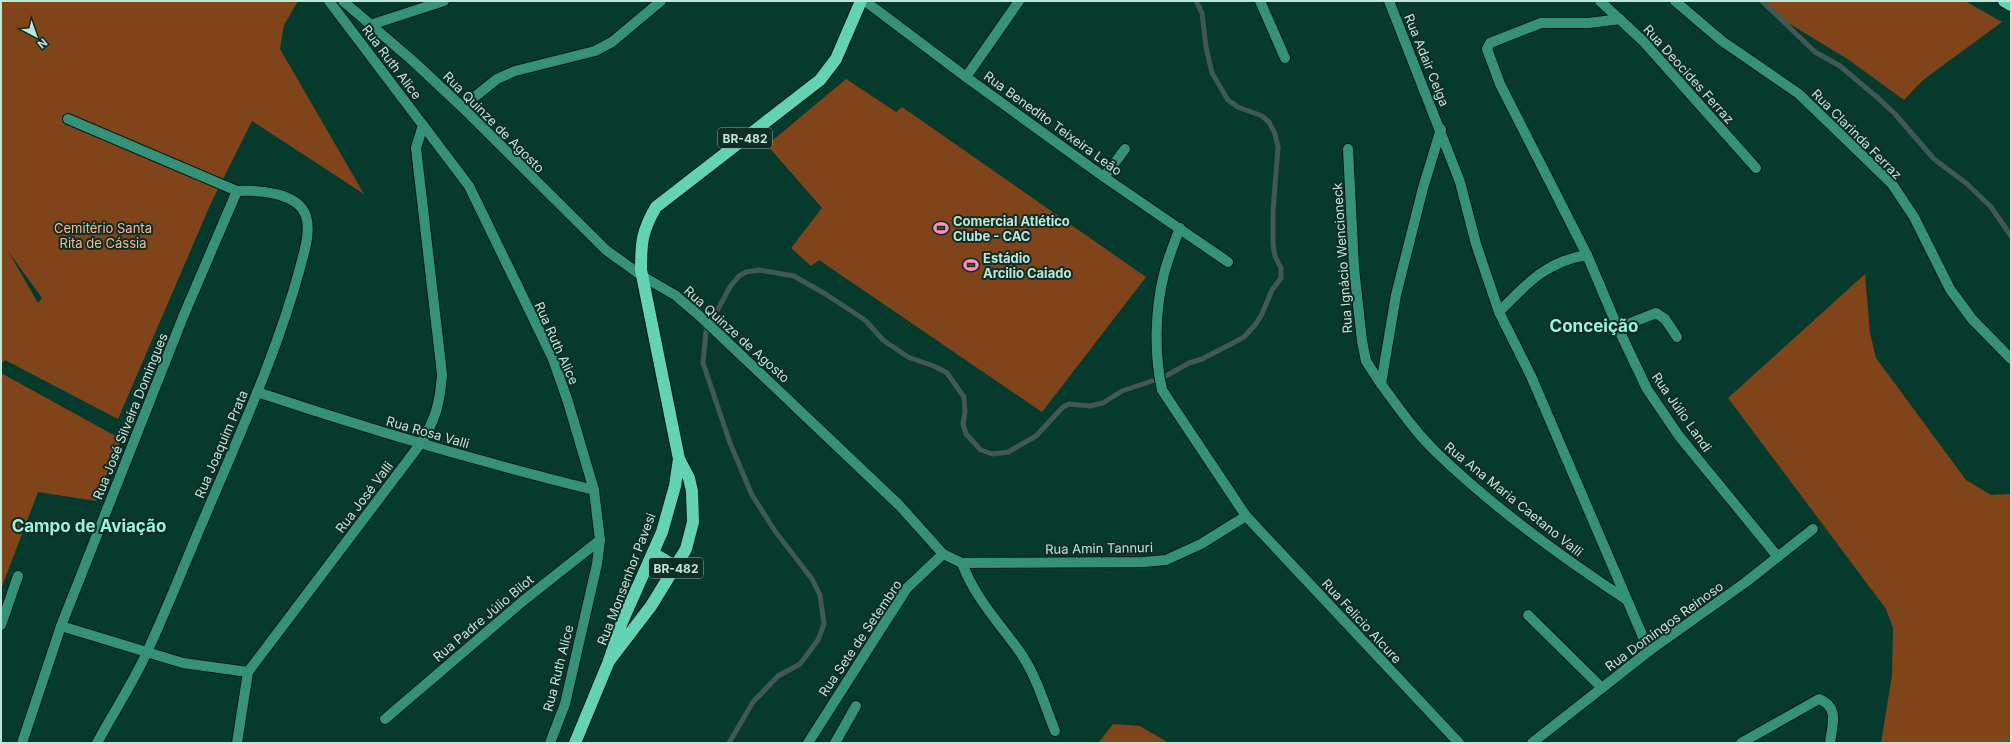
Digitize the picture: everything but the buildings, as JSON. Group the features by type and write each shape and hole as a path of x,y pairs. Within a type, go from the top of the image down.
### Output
{"highway":[{"name":"BR-482","path":"642,276 641,241 648,222 656,207 820,80 836,59 861,1"},
{"path":"2004,1 2011,5"},
{"name":"Rua Monsenhor Pavesi","path":"609,662 651,606 676,567 686,549 693,522 690,478 680,459 642,276"},
{"name":"Rua Monsenhor Pavesi","path":"575,743 609,662 622,622 653,553 675,486 680,459"},
{"path":"653,553 676,567"}],"street":[{"name":"Rua Ruth Alice","path":"329,1 469,186 553,359 568,402 594,490 600,540 598,564 565,704 550,743"},
{"name":"Rua Quinze de Agosto","path":"343,1 413,61 462,107 606,250 642,276 675,295 714,329 899,505 943,554"},
{"path":"370,25 444,1"},
{"path":"462,107 496,79 515,71 595,51 612,42 662,1"},
{"name":"Rua Benedito Teixeira Leão","path":"865,1 966,77 1104,177 1228,262"},
{"path":"966,77 1019,1"},
{"path":"1260,1 1286,58"},
{"name":"Rua Adair Celga","path":"1389,1 1441,129"},
{"name":"Rua Deocides Ferraz","path":"1600,1 1643,41 1756,168"},
{"name":"Rua Clarinda Ferraz","path":"1675,1 1722,41 1799,94 1828,120 1892,184 1914,217 1950,289 1972,319 2011,359"},
{"name":"Rua Júlio Landi","path":"1620,19 1588,23 1541,23 1496,40 1487,49 1500,84 1587,255 1618,328 1647,389 1679,436 1778,557"},
{"path":"68,119 238,191"},
{"name":"Rua José Valli","path":"248,672 421,443 432,426 439,404 442,374 416,148 423,125"},
{"path":"1441,129 1460,182 1476,244 1499,312 1534,383 1603,540 1649,652"},
{"path":"1381,384 1396,295 1423,188 1441,129"},
{"path":"1104,177 1125,149"},
{"name":"Rua Ignácio Wencioneck","path":"1348,149 1354,268 1362,341 1366,361 1381,384"},
{"name":"Rua Joaquim Prata","path":"97,743 147,653 257,392 289,308 304,250 308,230 306,216 301,207 285,197 259,190 238,191"},
{"name":"Rua José Silveira Domingues","path":"22,743 61,626 183,317 238,191"},
{"name":"Rua Felicio Alcure","path":"1180,228 1164,274 1158,304 1157,354 1158,374 1162,390 1246,516 1459,743"},
{"path":"1499,312 1538,275 1556,263 1570,257 1587,255"},
{"path":"1618,328 1656,313 1665,319 1677,338"},
{"name":"Rua Ana Maria Caetano Valli","path":"1381,384 1410,423 1436,452 1486,496 1576,566 1627,600"},
{"name":"Rua Rosa Valli","path":"257,392 335,418 594,490"},
{"name":"Rua Amin Tannuri","path":"943,554 962,563 1143,562 1166,560 1201,544 1246,516"},
{"name":"Rua Domingos Reinoso","path":"1532,743 1649,652 1778,557 1813,529"},
{"name":"Rua Padre Júlio Bilot","path":"385,718 523,601 600,540"},
{"name":"Rua Sete de Setembro","path":"808,743 907,588 943,554"},
{"path":"962,563 966,576 1023,657 1040,692 1055,731"},
{"path":"1,625 18,576"},
{"path":"1528,616 1602,688"},
{"path":"61,626 182,663 248,672 237,743"},
{"path":"1741,743 1819,699 1827,702 1834,716 1830,743"},
{"path":"835,743 856,706"}],"green space":[{"name":"Cemitério Santa Rita de Cássia","path":"1,1 298,1 284,25 280,49 364,194 252,121 211,203 118,419 5,360 1,364","holes":["8,251 42,298 38,303"]},
{"path":"1759,1 1965,1 2002,22 1923,80 1904,100 1849,60 1770,12"},
{"name":"Estádio Arcilio Caiado","path":"846,79 896,112 902,107 1146,277 1042,412 819,260 811,266 791,248 822,208 767,145"},
{"path":"1865,274 1870,333 1876,358 1966,480 1991,495 2011,494 2011,743 1881,743 1892,675 1893,628 1886,609 1728,398"},
{"path":"1,373 121,439 96,501 38,492 1,589"},
{"path":"1113,724 1140,726 1169,743 1098,743"}],"waterway":[{"path":"729,743 753,702 778,676 800,664 818,640 824,624 820,595 812,579 775,531 752,495 730,443 703,363 706,331 730,287 739,276 746,272 759,270 794,276 827,295 865,320 883,340 908,357 936,367 947,373 964,397 965,412 963,424 966,434 981,450 992,454 1008,452 1036,436 1063,407 1069,404 1090,406 1103,403 1122,391 1164,377 1189,363 1202,359 1244,337 1261,316 1272,290 1281,278 1281,268 1275,256 1273,245 1273,212 1278,147 1275,134 1269,122 1262,116 1238,107 1228,100 1212,73 1206,47 1202,13 1196,1"},
{"path":"1762,1 1815,52 1840,66 1895,114 1934,159 1966,183 1991,207 2011,236"}],"place":[{"name":"Comercial Atlético Clube - CAC","path":"941,228"},
{"name":"Estádio Arcilio Caiado","path":"971,265"}],"district":[{"name":"Conceição","path":"1594,326"},
{"name":"Campo de Aviação","path":"89,526"}]}
